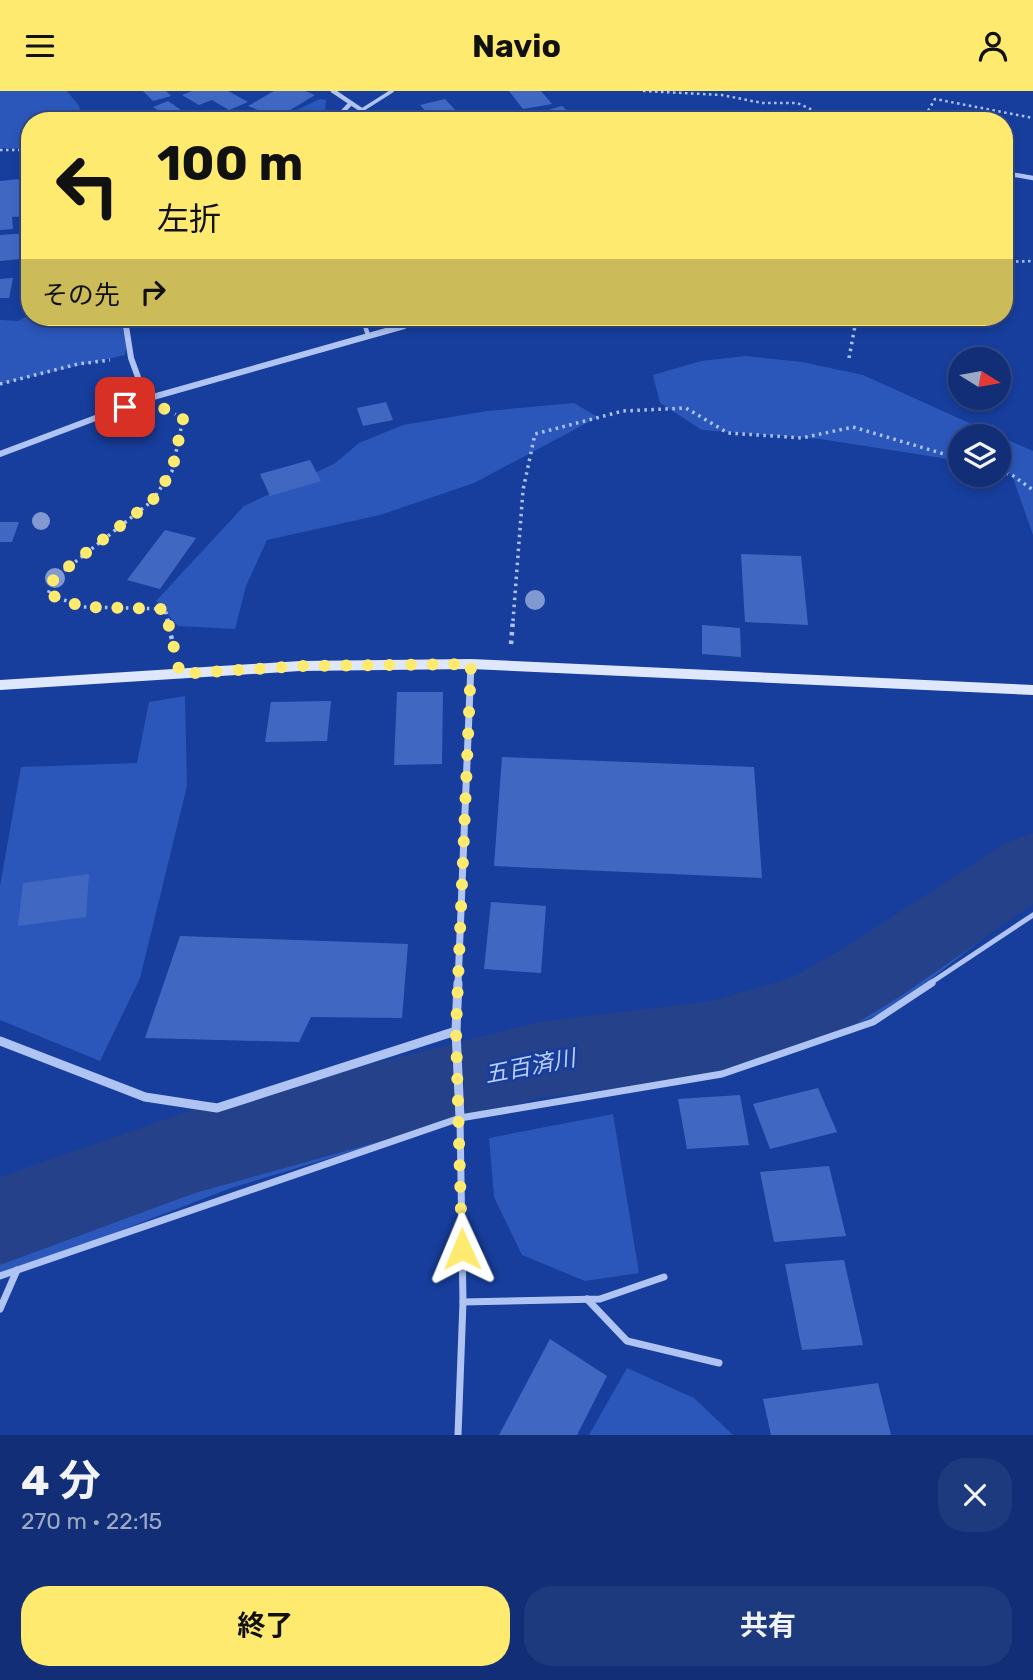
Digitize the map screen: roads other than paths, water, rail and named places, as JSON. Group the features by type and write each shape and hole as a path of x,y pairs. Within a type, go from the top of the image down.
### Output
{"street":[{"path":"333,91 365,112"},
{"path":"342,112 350,104"},
{"path":"1013,175 1033,178"},
{"path":"126,326 131,358 146,399"},
{"path":"0,454 146,399 402,326"},
{"path":"460,1118 456,1031 471,664"},
{"path":"0,685 300,666 471,664 1033,690"},
{"path":"0,1041 145,1097 217,1108 456,1031"}],"lane":[{"path":"362,110 392,91"},
{"path":"365,326 368,335"},
{"path":"0,1276 460,1118 722,1074 873,1022 1033,915"},
{"path":"458,1435 463,1302 460,1118"},
{"path":"0,1309 17,1270"},
{"path":"463,1302 600,1299 664,1277"},
{"path":"587,1299 626,1341 719,1363"}],"waterway":[{"name":"五百済川","path":"0,1221 195,1151 371,1104 539,1060 712,1039 812,1007 874,971 1033,864"}]}
